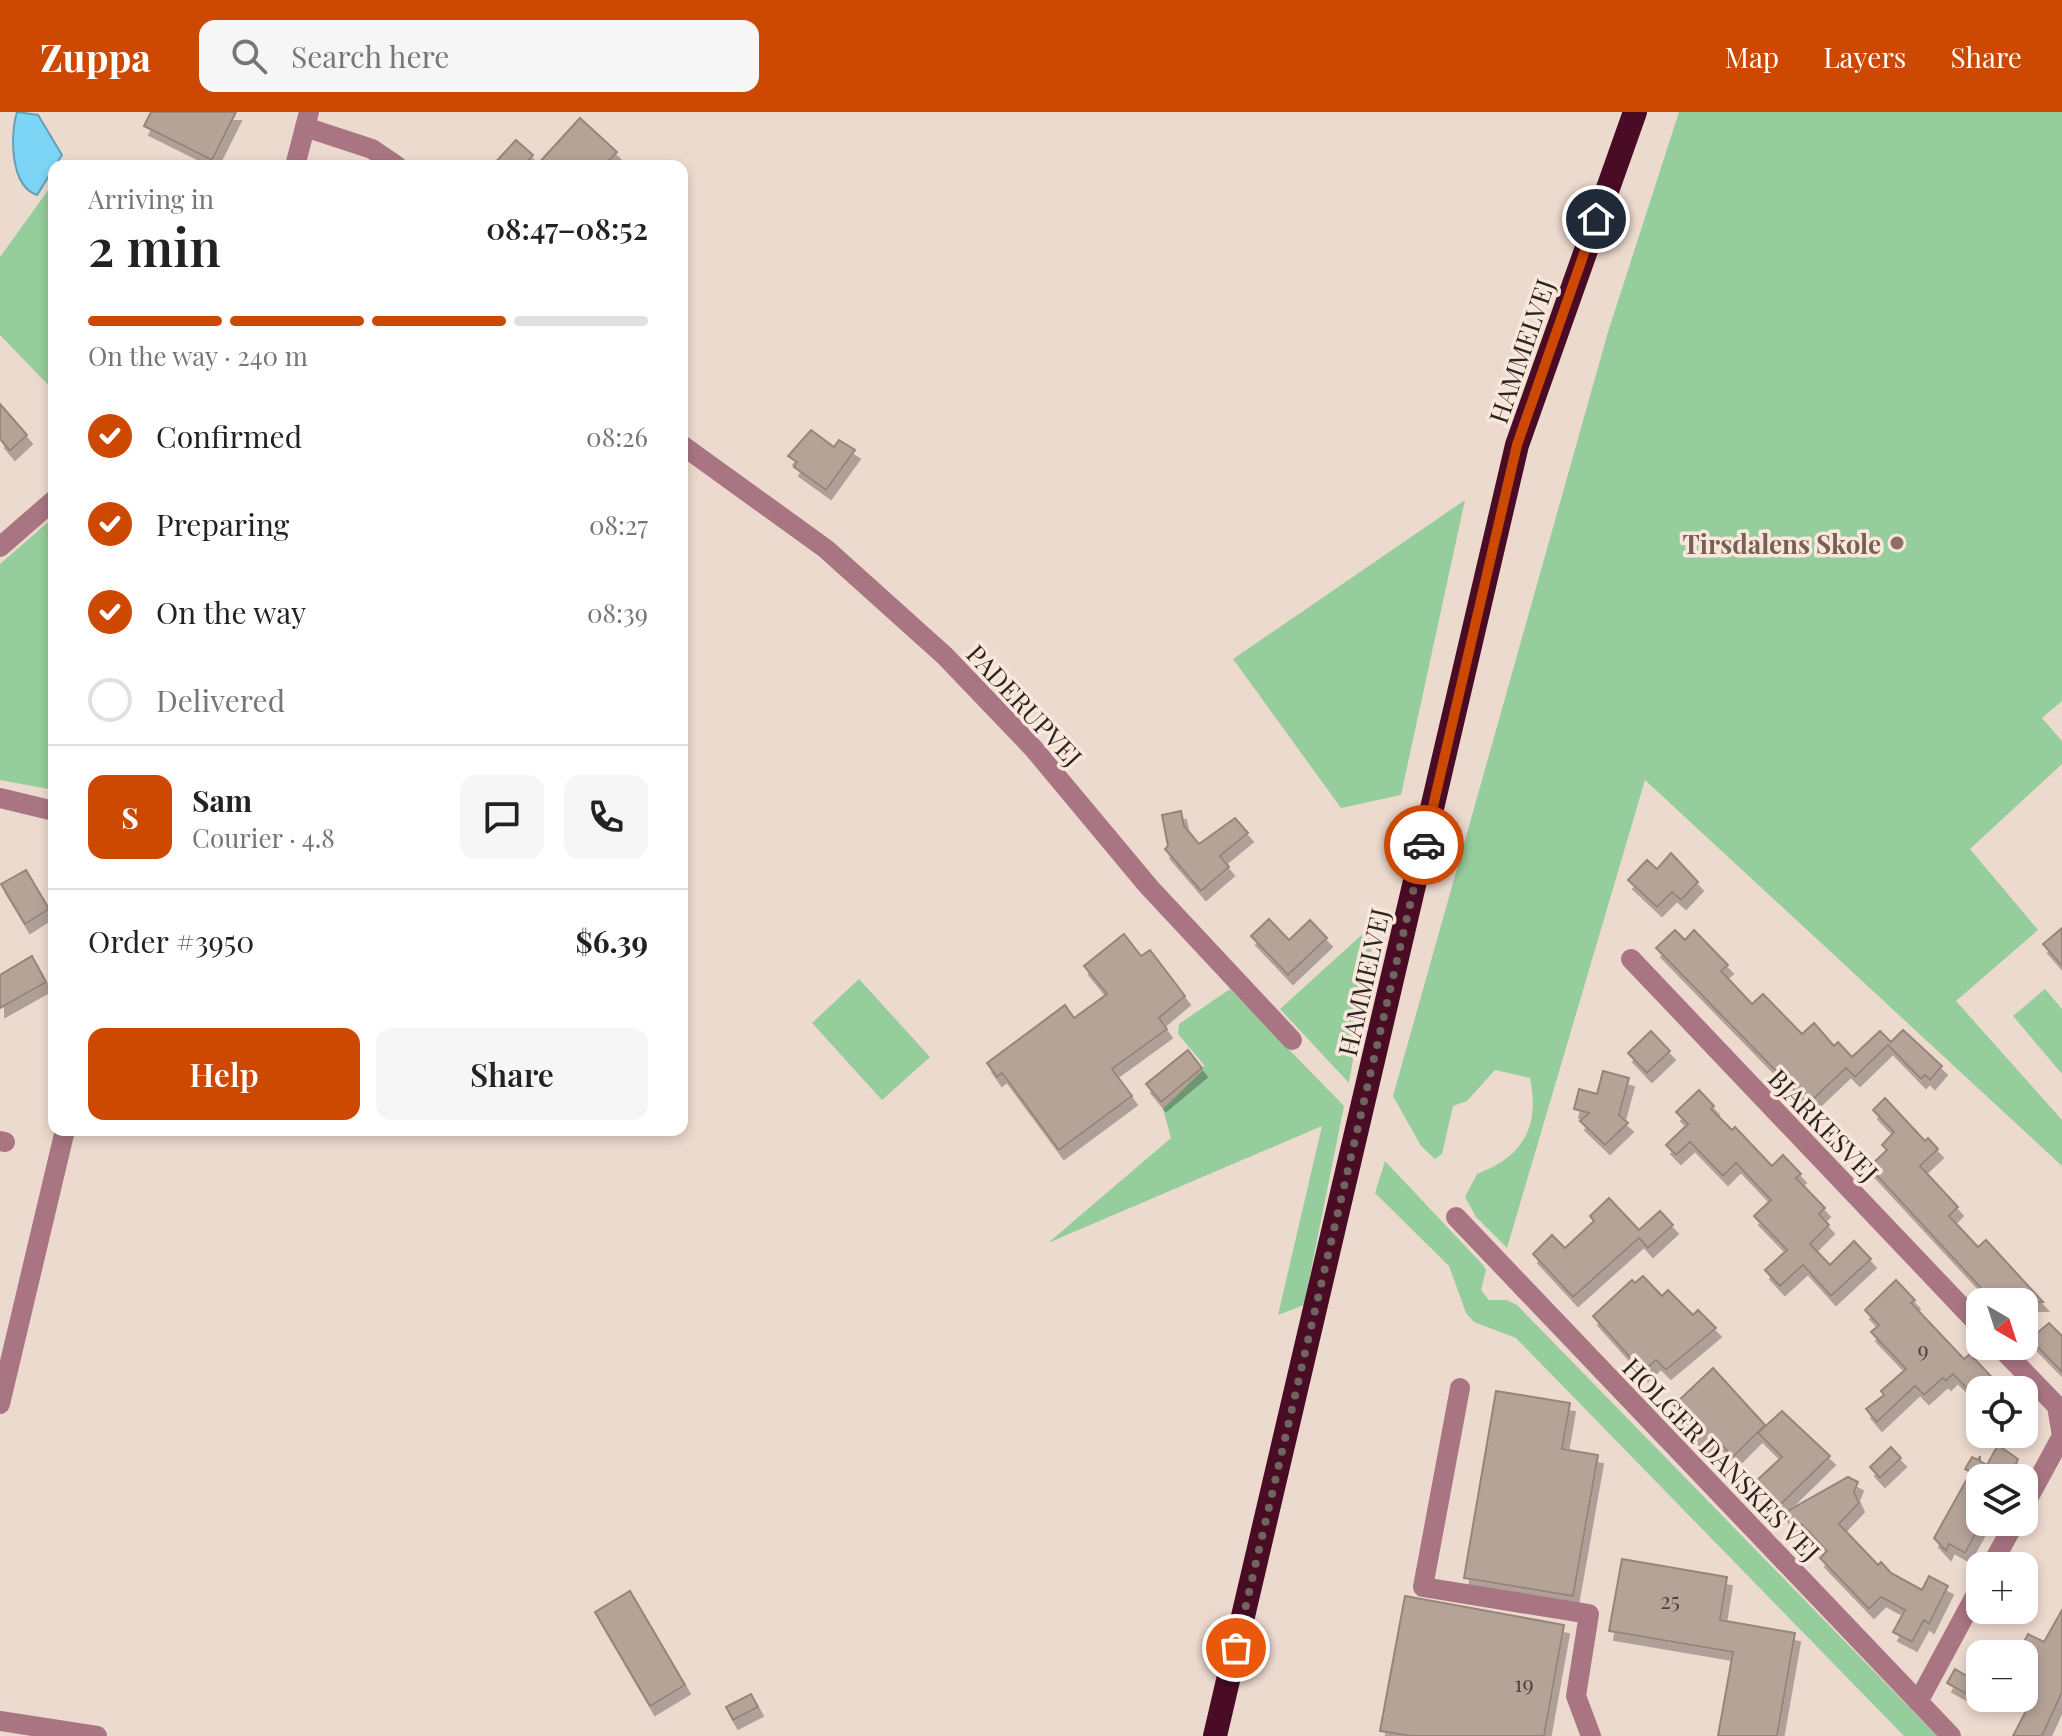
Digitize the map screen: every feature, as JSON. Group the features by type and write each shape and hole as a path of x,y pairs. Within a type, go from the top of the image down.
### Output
{"highway":[{"name":"HAMMELVEJ","path":"1215,1736 1517,445 1635,112"}],"street":[{"path":"297,160 307,119 372,149 388,160"},
{"name":"PADERUPVEJ","path":"688,449 826,549 945,656 1033,748 1149,887 1292,1040"},
{"path":"0,547 48,505"},
{"path":"0,798 48,810"},
{"name":"BJARKESVEJ","path":"1631,959 1966,1311"},
{"path":"0,1404 64,1136"},
{"name":"HOLGER DANSKES VEJ","path":"1456,1217 1951,1736"},
{"path":"2013,1360 2057,1406 2062,1436 2038,1480"},
{"path":"1460,1388 1423,1587 1589,1614 1576,1696 1591,1736"},
{"path":"1918,1702 1966,1613"},
{"path":"0,1721 97,1736"}],"green space":[{"path":"1679,112 2062,112 2062,701 2042,718 2062,741 2062,764 1970,849 2038,930 1956,1001 2062,1120 2062,1166 1645,780 1507,1248 1476,1217 1465,1197 1477,1174 1506,1159 1524,1138 1532,1111 1530,1078 1495,1070 1467,1101 1453,1106 1442,1154 1435,1159 1421,1146 1393,1096 1608,332"},
{"path":"48,190 48,385 0,335 0,257"},
{"path":"1465,500 1401,795 1341,808 1233,659"},
{"path":"48,522 48,789 0,780 0,564"},
{"path":"1376,922 1349,1083 1280,1009"},
{"path":"859,979 930,1057 882,1100 812,1023"},
{"path":"1230,989 1344,1106 1304,1305 1278,1315 1322,1126 1048,1243 1171,1138 1163,1109 1202,1071 1204,1065 1178,1034 1179,1024"},
{"path":"2045,989 2062,1009 2062,1074 2013,1016"},
{"path":"1385,1161 1483,1265 1486,1270 1481,1290 1489,1300 1507,1300 1517,1305 1937,1736 1904,1736 1516,1338 1474,1322 1466,1313 1449,1266 1375,1193"}],"water":[{"path":"17,112 38,115 62,155 59,160 48,160 48,177 37,195 28,190 17,171 13,133"}],"building":[{"path":"151,112 236,112 212,160 144,126"},
{"path":"580,118 617,152 610,160 542,160"},
{"path":"516,140 533,155 529,160 498,160"},
{"path":"0,404 27,435 10,451 0,439"},
{"path":"811,430 834,447 839,440 855,450 826,490 794,467 797,462 788,456"},
{"path":"1181,811 1184,826 1199,844 1235,818 1248,833 1220,856 1229,867 1201,891 1165,849 1168,846 1162,815"},
{"path":"1671,853 1698,882 1681,900 1672,892 1657,907 1628,880 1647,860 1657,869"},
{"path":"26,870 48,910 25,924 1,884"},
{"path":"1269,919 1289,940 1310,920 1327,938 1288,975 1251,936"},
{"path":"2062,928 2062,966 2043,944"},
{"path":"1675,930 1685,940 1694,930 1728,965 1721,971 1752,1004 1763,994 1802,1034 1814,1023 1834,1046 1838,1042 1852,1057 1880,1031 1891,1042 1903,1030 1942,1066 1930,1080 1925,1075 1921,1079 1888,1045 1855,1077 1846,1068 1808,1104 1656,948"},
{"path":"1124,934 1141,956 1150,950 1185,996 1159,1018 1167,1029 1112,1069 1132,1096 1059,1150 1002,1073 997,1077 987,1063 1065,1005 1074,1018 1107,994 1084,966"},
{"path":"32,956 46,982 0,1008 0,975"},
{"path":"1651,1031 1670,1051 1647,1073 1628,1053"},
{"path":"1188,1050 1202,1068 1161,1102 1146,1084"},
{"path":"1603,1071 1629,1078 1619,1115 1628,1123 1605,1145 1580,1121 1589,1113 1574,1109 1579,1089 1597,1094"},
{"path":"1699,1090 1714,1106 1711,1109 1732,1130 1735,1127 1772,1166 1783,1155 1801,1174 1796,1178 1825,1208 1819,1214 1829,1225 1810,1244 1830,1265 1854,1241 1871,1259 1831,1296 1803,1265 1780,1286 1765,1270 1787,1250 1754,1216 1771,1200 1736,1163 1723,1176 1690,1142 1676,1155 1666,1145 1688,1124 1676,1112"},
{"path":"1885,1098 1925,1141 1928,1138 1938,1149 1920,1166 1958,1207 1949,1216 1978,1247 1986,1240 2030,1288 1981,1288 1869,1167 1887,1150 1882,1145 1894,1132 1873,1110"},
{"path":"1609,1198 1639,1230 1660,1211 1673,1225 1648,1248 1639,1238 1573,1297 1533,1254 1552,1235 1565,1248 1594,1221 1590,1216"},
{"path":"1643,1276 1662,1296 1668,1290 1693,1315 1698,1310 1716,1328 1666,1370 1656,1360 1643,1372 1593,1316 1632,1280 1635,1283"},
{"path":"1896,1280 1915,1300 1911,1303 1964,1359 1976,1360 1991,1376 1966,1376 1966,1387 1953,1374 1946,1381 1943,1378 1924,1395 1915,1386 1877,1422 1866,1409 1884,1395 1881,1391 1906,1369 1871,1332 1879,1325 1865,1310"},
{"path":"2049,1323 2062,1336 2062,1372 2038,1347 2038,1332"},
{"path":"1713,1368 1765,1425 1733,1457 1718,1441 1706,1453 1693,1440 1700,1433 1674,1405"},
{"path":"1496,1391 1570,1403 1562,1449 1598,1455 1573,1596 1464,1578"},
{"path":"1782,1411 1830,1456 1778,1507 1755,1482 1782,1457 1758,1433"},
{"path":"1891,1447 1901,1458 1880,1478 1870,1467"},
{"path":"1996,1448 2002,1448 2018,1459 2016,1464 1988,1464"},
{"path":"1980,1456 1980,1461 1985,1464 1968,1464 1972,1457 1978,1460"},
{"path":"1848,1477 1858,1482 1854,1492 1859,1503 1839,1524 1878,1565 1881,1562 1891,1573 1922,1590 1929,1576 1948,1586 1929,1624 1924,1620 1912,1642 1893,1632 1905,1610 1881,1597 1869,1609 1820,1558 1827,1551 1801,1524 1796,1529 1785,1518 1784,1513"},
{"path":"1966,1481 1966,1536 1974,1536 1965,1553 1949,1544 1946,1551 1934,1538"},
{"path":"1622,1559 1727,1577 1720,1620 1795,1633 1777,1736 1718,1736 1733,1652 1609,1631"},
{"path":"630,1591 685,1685 650,1706 595,1612"},
{"path":"1405,1596 1564,1625 1544,1736 1411,1736 1380,1731"},
{"path":"2062,1610 2062,1692 2042,1736 2013,1736 2025,1712 2038,1712 2038,1640 2025,1640 2028,1634 2044,1642"},
{"path":"1955,1669 1966,1676 1966,1693 1947,1683"},
{"path":"751,1694 758,1707 733,1720 726,1707"}],"way so far":[{"path":"1236,1648 1424,845"}],"place":[{"name":"Tirsdalens Skole","path":"1897,543"}],"route":[{"path":"1424,845 1517,445 1596,219"}]}
